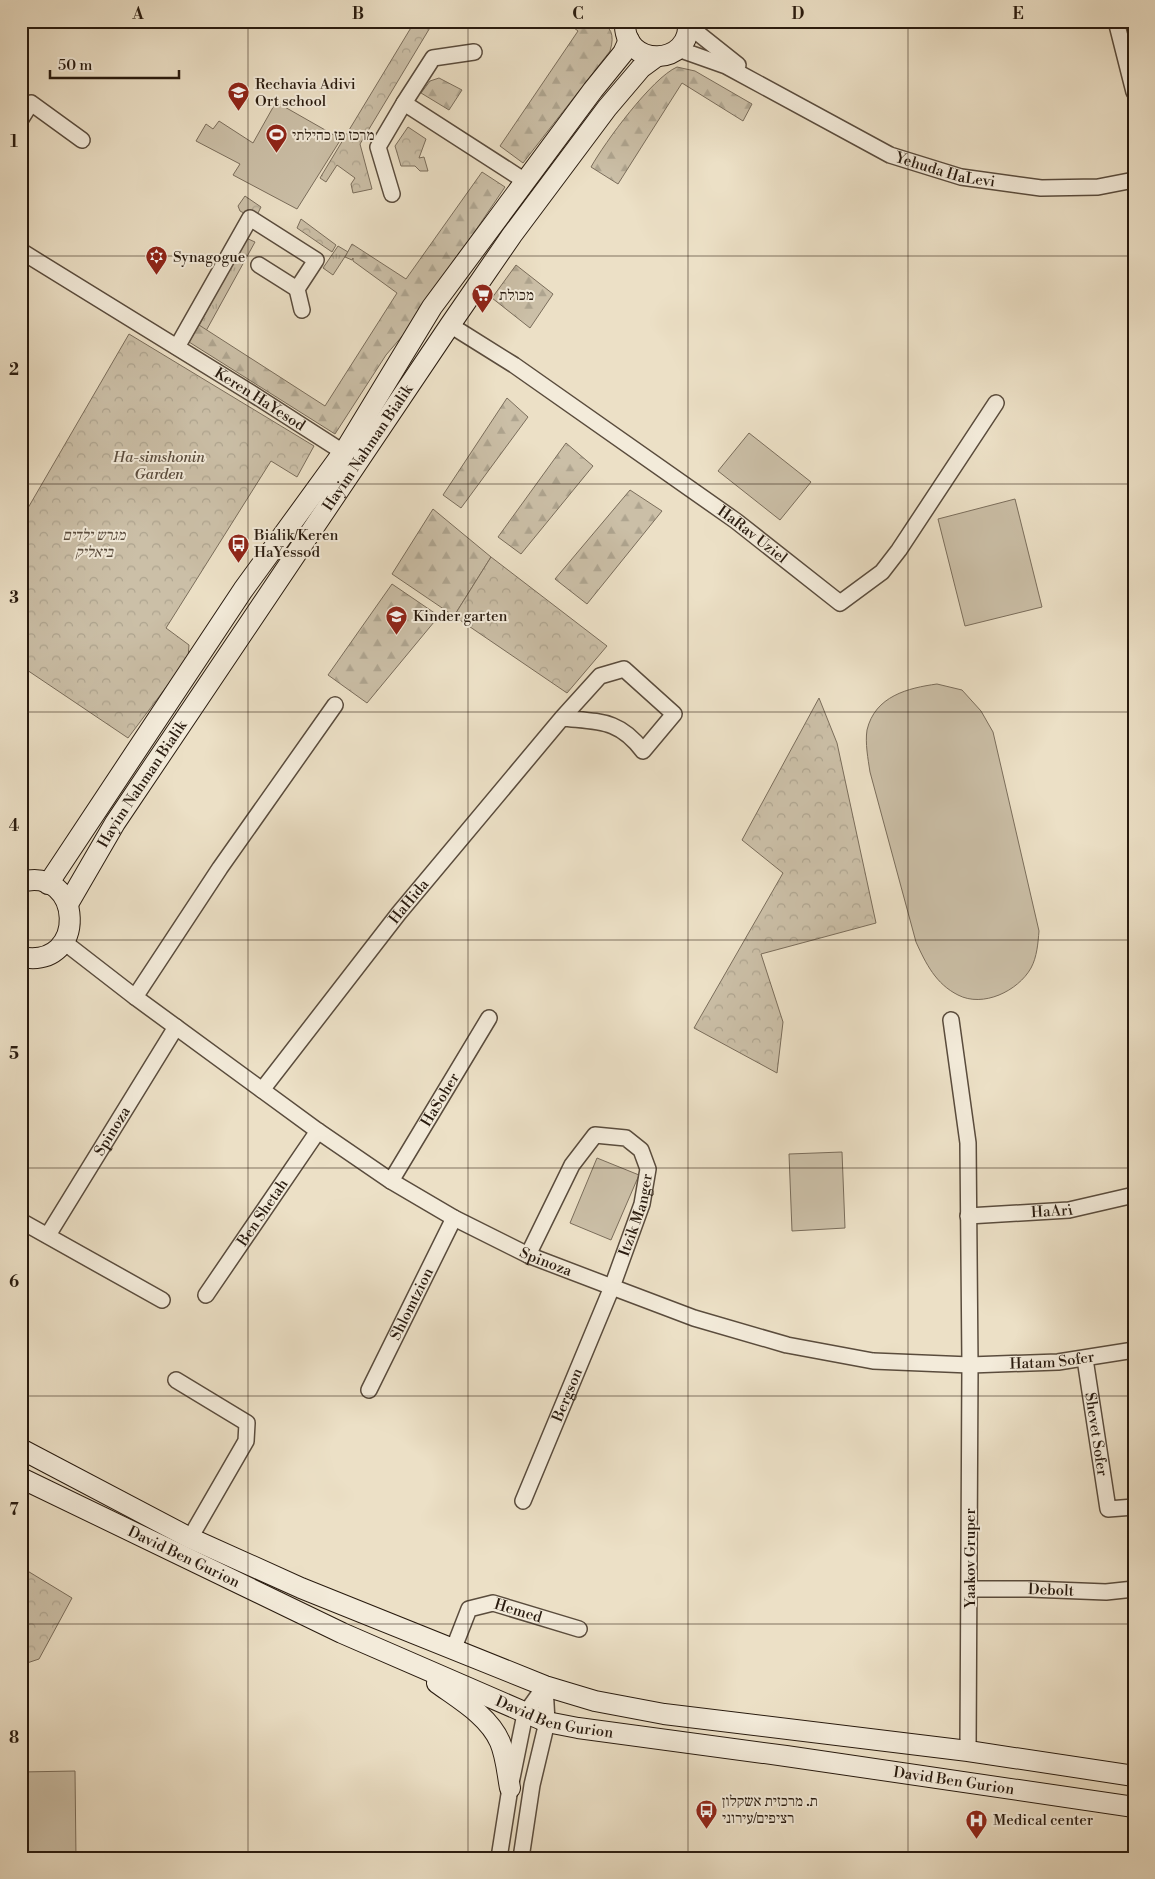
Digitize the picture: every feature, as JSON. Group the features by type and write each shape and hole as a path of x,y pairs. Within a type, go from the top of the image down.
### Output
{"main road":[{"path":"678,49 684,42 688,24"},
{"path":"624,28 636,49 645,55 656,57"},
{"name":"Hayim Nahman Bialik","path":"48,884 243,590 343,452 432,307 593,90 623,53 624,28"},
{"name":"Hayim Nahman Bialik","path":"68,904 115,823 450,324 512,235 606,108 643,66 656,57 672,53 678,49"},
{"path":"21,882 36,881 48,884 63,896 68,904 71,917 70,930 64,942 55,951 43,957 30,959 21,957"},
{"name":"David Ben Gurion","path":"21,1449 190,1538 301,1588 545,1686 594,1701 664,1714 968,1751 1134,1776"},
{"name":"David Ben Gurion","path":"21,1478 342,1633 547,1722 1134,1807"},
{"path":"410,1662 475,1712 491,1727 500,1741 510,1788"}],"street":[{"path":"1116,21 1134,92"},
{"name":"Yehuda HaLevi","path":"688,24 774,91"},
{"name":"Yehuda HaLevi","path":"678,49 726,66 890,155 961,177 1041,188 1098,187 1134,180"},
{"path":"392,194 378,147 433,58 474,52"},
{"path":"21,119 26,100 82,140"},
{"path":"404,103 525,181"},
{"path":"177,347 250,218 316,260 298,289 302,310"},
{"name":"Keren HaYesod","path":"21,251 343,452"},
{"path":"259,265 298,289"},
{"name":"HaRav Uziel","path":"450,324 514,365 720,510 840,603 882,572 996,403"},
{"name":"HaHida","path":"262,1090 399,914 562,718 600,676 624,669 674,714 643,751 634,739 614,725 562,718"},
{"path":"134,997 220,868 335,705"},
{"name":"Spinoza","path":"64,942 134,997 391,1182 454,1218 528,1255 694,1318 787,1345 873,1360 970,1365"},
{"name":"HaSoher","path":"391,1182 489,1018"},
{"name":"Yaakov Gruper","path":"951,1020 968,1142 970,1365 968,1751"},
{"name":"Spinoza","path":"48,1235 176,1027"},
{"name":"Ben Shetah","path":"206,1295 318,1131"},
{"name":"Itzik Manger","path":"528,1255 572,1165 595,1135 626,1138 642,1150 648,1168 642,1204 612,1287"},
{"name":"HaAri","path":"968,1216 1069,1210 1134,1195"},
{"name":"Shlomtzion","path":"369,1390 454,1218"},
{"path":"21,1221 162,1300"},
{"name":"Bergson","path":"523,1501 612,1287"},
{"name":"Hatam Sofer","path":"970,1365 1058,1362 1134,1350"},
{"name":"Shevet Sofer","path":"1085,1358 1108,1509 1134,1507"},
{"path":"176,1380 247,1423 246,1441 190,1538"},
{"name":"Debolt","path":"970,1589 1106,1592 1134,1590"},
{"name":"Hemed","path":"453,1650 469,1609 493,1603 580,1629"},
{"path":"499,1858 510,1788 525,1714 545,1686"},
{"path":"521,1858 532,1785 547,1722 545,1686"}],"green space":[{"path":"415,21 426,21 431,26 360,144 372,189 353,193 351,184 355,178 337,165 326,182 320,178"},
{"path":"565,21 592,21 606,26 611,32 610,51 523,163 500,146 578,31"},
{"path":"677,67 695,71 752,104 743,121 682,83 618,184 591,167 607,142 642,97 667,73"},
{"path":"439,78 462,90 449,110 421,93 430,81"},
{"name":"מרכז פז כהילתי","path":"276,102 341,139 297,209 233,175 240,164 196,141 206,124 213,129 219,121 253,143"},
{"path":"408,127 426,139 419,158 424,157 428,171 420,171 415,166 401,166 395,146"},
{"path":"482,172 505,187 410,327 386,355 335,434 189,342 199,325 325,406 397,293 353,261 353,258 352,260 345,257 352,244 406,279"},
{"path":"245,196 261,207 255,219 240,211 238,206"},
{"path":"301,219 336,245 332,252 297,228"},
{"path":"246,238 255,242 201,340 194,335"},
{"path":"338,246 348,252 333,275 323,268"},
{"path":"516,265 553,294 530,328 492,298"},
{"name":"Ha-simshonin Garden","path":"129,334 314,446 297,477 271,461 166,628 189,645 188,658 128,738 21,666 21,520"},
{"path":"507,398 528,417 461,508 443,495"},
{"path":"749,433 811,482 780,520 718,471"},
{"path":"566,443 593,466 521,554 498,537"},
{"path":"630,490 662,511 587,604 555,579"},
{"path":"1015,499 1042,607 965,626 938,519"},
{"path":"433,509 491,557 454,616 392,574"},
{"path":"491,557 607,646 567,693 454,616"},
{"path":"392,584 439,616 367,703 328,675"},
{"path":"937,684 962,690 981,711 993,732 1039,931 1037,950 1031,968 1018,984 999,995 989,998 968,999 958,995 932,973 924,958 916,942 870,772 866,735 871,718 877,709 904,691"},
{"path":"819,698 837,743 876,923 761,954 783,1022 777,1073 694,1028 783,873 742,840"},
{"path":"842,1152 845,1228 792,1231 789,1154"},
{"path":"597,1158 639,1175 611,1240 570,1223"},
{"path":"21,1567 72,1598 39,1659 21,1665"},
{"path":"75,1771 76,1858 21,1858 21,1772"}],"place":[{"name":"Rechavia Adivi Ort school","path":"239,112"},
{"name":"מרכז פז כהילתי","path":"276,154"},
{"name":"Synagogue","path":"157,276"},
{"name":"מכולת","path":"483,314"},
{"name":"Bialik/Keren HaYessod","path":"238,563"},
{"name":"Kinder garten","path":"397,635"},
{"name":"ת. מרכזית אשקלון רציפים/עירוני","path":"706,1829"},
{"name":"Medical center","path":"977,1839"}],"park label":[{"name":"מגרש ילדים ביאליק","path":"94,544"}]}
